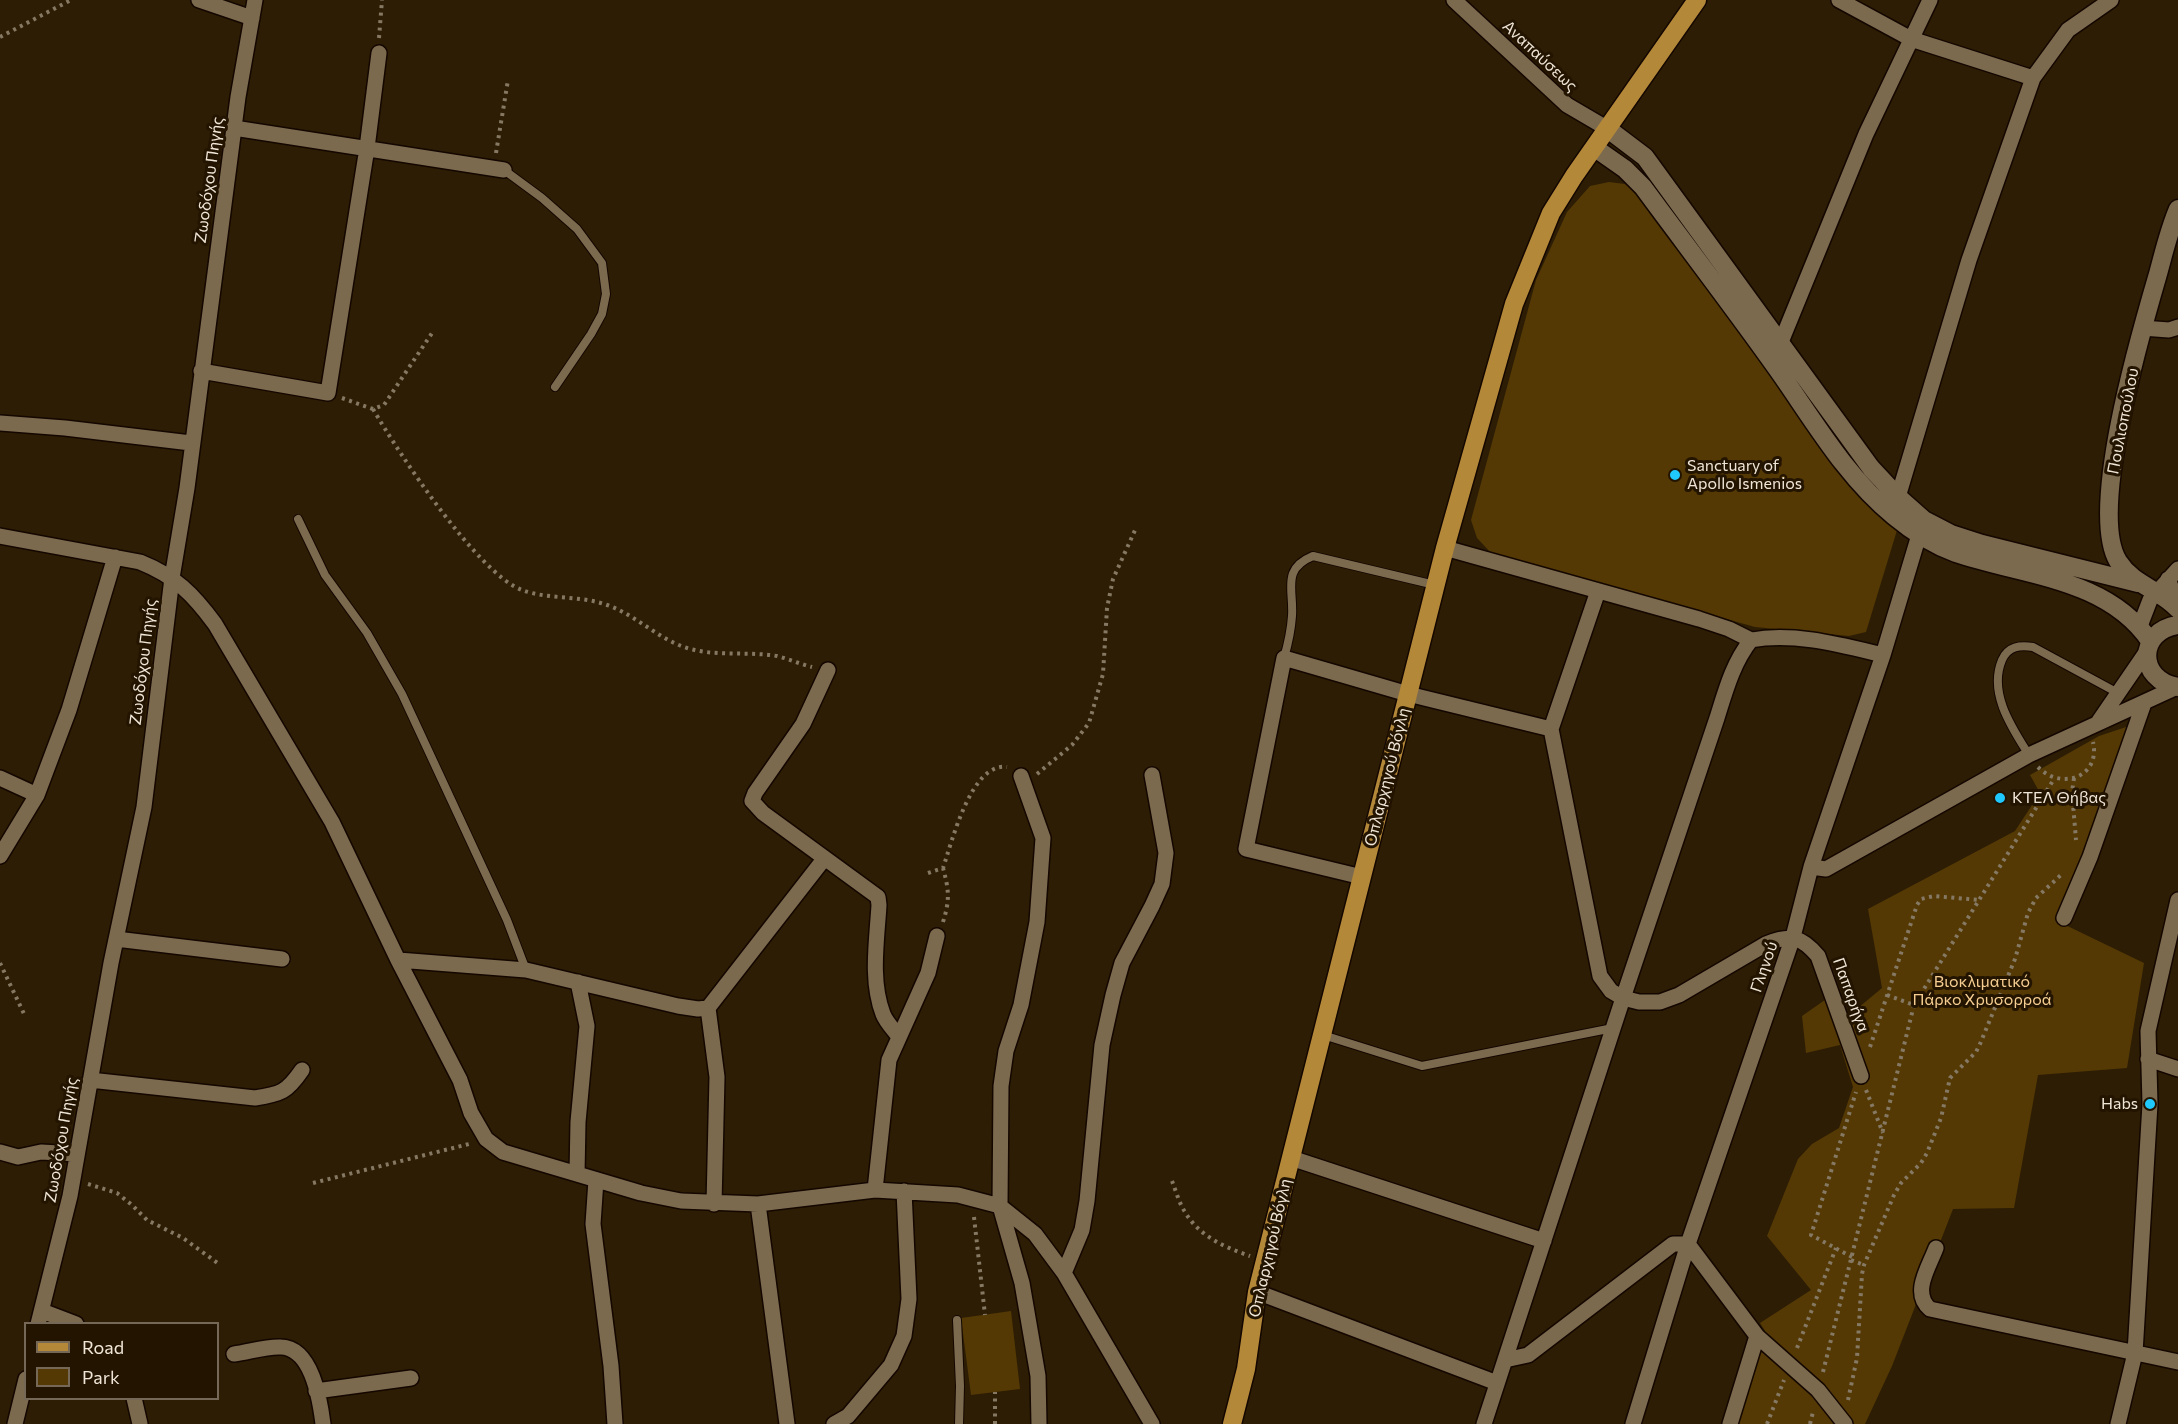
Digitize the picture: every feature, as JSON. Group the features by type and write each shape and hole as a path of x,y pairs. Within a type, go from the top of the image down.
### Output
{"main road":[{"name":"Οπλαρχηγού Βόγλη","path":"1232,1424 1246,1369 1257,1292 1444,548 1514,304 1551,213 1697,0"}],"street":[{"path":"199,0 252,18"},
{"name":"Ζωοδόχου Πηγής","path":"40,1317 73,1181 116,939 144,807 172,578 187,488 191,443 234,128 255,0"},
{"name":"Αναπαύσεως","path":"1454,0 1567,105 1608,129"},
{"path":"1839,0 1911,39 2033,78"},
{"path":"1781,342 1866,134 1930,0"},
{"path":"1898,497 1969,260 2033,78 2068,30 2111,0"},
{"path":"201,371 328,393 367,148 379,53"},
{"path":"234,128 498,169"},
{"path":"1608,129 1645,157 1781,342 1785,364 1834,451 1876,500 1954,552 2078,587 2099,596 2116,606 2146,640"},
{"path":"1595,148 1625,169 1643,187 1921,528 2138,583"},
{"name":"Πουλιοπούλου","path":"2178,208 2142,328 2114,452 2108,510 2113,549 2119,561 2138,583 2168,580 2169,599 2178,609"},
{"path":"2142,328 2169,330 2178,327"},
{"path":"0,423 191,443"},
{"name":"Γληνού","path":"1633,1424 1688,1244 1793,938 1811,867 1883,655 1921,528"},
{"path":"0,536 140,562 158,569 188,590 215,624 332,822 398,960 460,1080 471,1113 486,1139 503,1152 596,1180 681,1201 758,1204 875,1190 958,1196 1000,1206 1035,1234 1064,1273 1152,1424"},
{"path":"1444,548 1699,619 1751,639 1767,637 1817,641 1883,655"},
{"path":"0,856 38,795 69,710 115,558"},
{"path":"2177,687 2164,684 2154,675 2148,664 2145,610 2168,580 2173,592 2178,594"},
{"path":"1598,591 1551,729 1600,976 1611,991 1623,998 1640,1002 1660,1002 1678,996 1766,944 1780,939 1793,938"},
{"path":"2092,725 2118,693 2146,640 2168,626 2178,625"},
{"path":"1484,1424 1728,680 1740,654 1751,639"},
{"path":"1362,877 1246,849 1284,658 1408,694 1551,729"},
{"path":"828,670 803,724 754,793 752,801 763,813 878,897 876,976 878,995 884,1016 899,1037"},
{"path":"1811,867 1826,869 2029,755 2177,687"},
{"path":"2064,918 2090,857 2144,703"},
{"path":"1064,1273 1082,1230 1102,1045 1113,995 1122,963 1162,884 1166,853 1152,775"},
{"path":"0,778 38,795"},
{"path":"1022,780 1043,838 1037,922 1021,1005 1006,1051 1001,1086 1000,1206 1022,1283 1038,1376 1039,1424"},
{"path":"714,1204 717,1077 708,1008 825,859"},
{"path":"2118,1424 2135,1353 2150,1104 2148,1031 2178,900"},
{"path":"875,1190 889,1060 928,973 937,936"},
{"name":"Παπαρήγα","path":"1793,938 1807,944 1818,956 1861,1076"},
{"path":"116,939 282,959"},
{"path":"398,960 526,970 678,1006 708,1008"},
{"path":"577,1174 578,1122 587,1026 578,982"},
{"path":"2148,1059 2178,1069"},
{"path":"90,1080 255,1098 278,1095 291,1086 302,1070"},
{"path":"0,1152 18,1157"},
{"path":"0,1167 18,1157 41,1152 77,1154"},
{"path":"1291,1158 1544,1240"},
{"path":"596,1180 593,1224 615,1424"},
{"path":"834,1424 848,1416 891,1365 904,1336 909,1299 904,1191"},
{"path":"758,1204 787,1424"},
{"path":"1504,1360 1528,1355 1673,1244 1688,1244 1756,1336 1818,1390 1844,1422"},
{"path":"1936,1248 1920,1294 1924,1305 1930,1309 2178,1362"},
{"path":"1257,1292 1497,1383"},
{"path":"40,1317 70,1322"},
{"path":"1730,1424 1756,1336"},
{"path":"234,1354 281,1347 296,1350 306,1361 316,1391 323,1424"},
{"path":"316,1391 411,1378"},
{"path":"15,1424 24,1387"},
{"path":"134,1400 140,1424"}],"lane":[{"path":"498,169 542,198 577,229 602,263 606,294 602,314 555,387"},
{"path":"298,519 324,575 367,633 402,694 507,920 526,970"},
{"path":"1284,658 1293,610 1290,587 1293,571 1301,561 1313,556 1435,585"},
{"path":"2029,755 2008,720 1999,697 1998,673 2003,657 2012,648 2021,645 2033,647 2118,693"},
{"path":"1322,1035 1422,1066 1613,1028"},
{"path":"957,1320 959,1424"}],"path":[{"path":"0,37 70,0"},
{"path":"379,53 382,0"},
{"path":"498,169 508,80"},
{"path":"328,393 373,409 384,405 432,333"},
{"path":"373,409 388,435 462,537 500,578 519,590 537,595 605,604 633,617 684,648 705,652 777,656 828,670"},
{"path":"937,936 949,904 943,868 965,806 981,778 1004,766 1014,769 1022,780 1072,745 1089,723 1103,674 1107,608 1113,579 1136,528"},
{"path":"2029,755 2046,775 2054,779 2074,778 2083,773 2094,757 2092,725"},
{"path":"2074,778 2072,792 2076,827 2075,843"},
{"path":"1810,1424 1914,1005 2054,779"},
{"path":"1844,1422 1857,1358 1864,1264 1894,1195 1901,1183 1921,1163 1927,1153 1941,1118 1950,1078 1976,1052 1980,1044 2015,959 2025,920 2032,905 2042,892 2063,874 2067,867"},
{"path":"928,873 943,868"},
{"path":"0,963 25,1016"},
{"path":"1887,995 1914,1005"},
{"path":"1861,1076 1883,1133"},
{"path":"313,1183 486,1139"},
{"path":"73,1181 117,1193 147,1220 183,1238 219,1264"},
{"path":"1172,1181 1185,1212 1204,1235 1229,1249 1265,1261"},
{"path":"972,1199 985,1315"},
{"path":"1767,1424 1836,1248"},
{"path":"1851,1260 1864,1264"},
{"path":"995,1392 995,1424"}],"green space":[{"path":"1609,182 1625,184 1650,203 1898,527 1866,632 1849,636 1755,627 1492,554 1477,538 1471,520 1536,280 1567,212 1590,186"},
{"name":"Βιοκλιματικό Πάρκο Χρυσορροά","path":"2129,726 2072,887 2055,920 2144,963 2127,1068 2038,1075 2014,1208 1953,1209 1892,1366 1865,1424 1737,1424 1765,1331 1760,1323 1811,1290 1767,1236 1798,1159 1812,1144 1839,1128 1853,1087 1840,1045 1806,1053 1802,1016 1832,995 1840,1023 1882,988 1868,909 2015,831 2040,793 2030,775 2099,736"},
{"path":"1011,1311 1020,1389 971,1395 961,1318"}],"place":[{"name":"Sanctuary of Apollo Ismenios","path":"1675,475"},
{"name":"ΚΤΕΛ Θήβας","path":"2000,798"},
{"name":"Habs","path":"2150,1104"}]}
